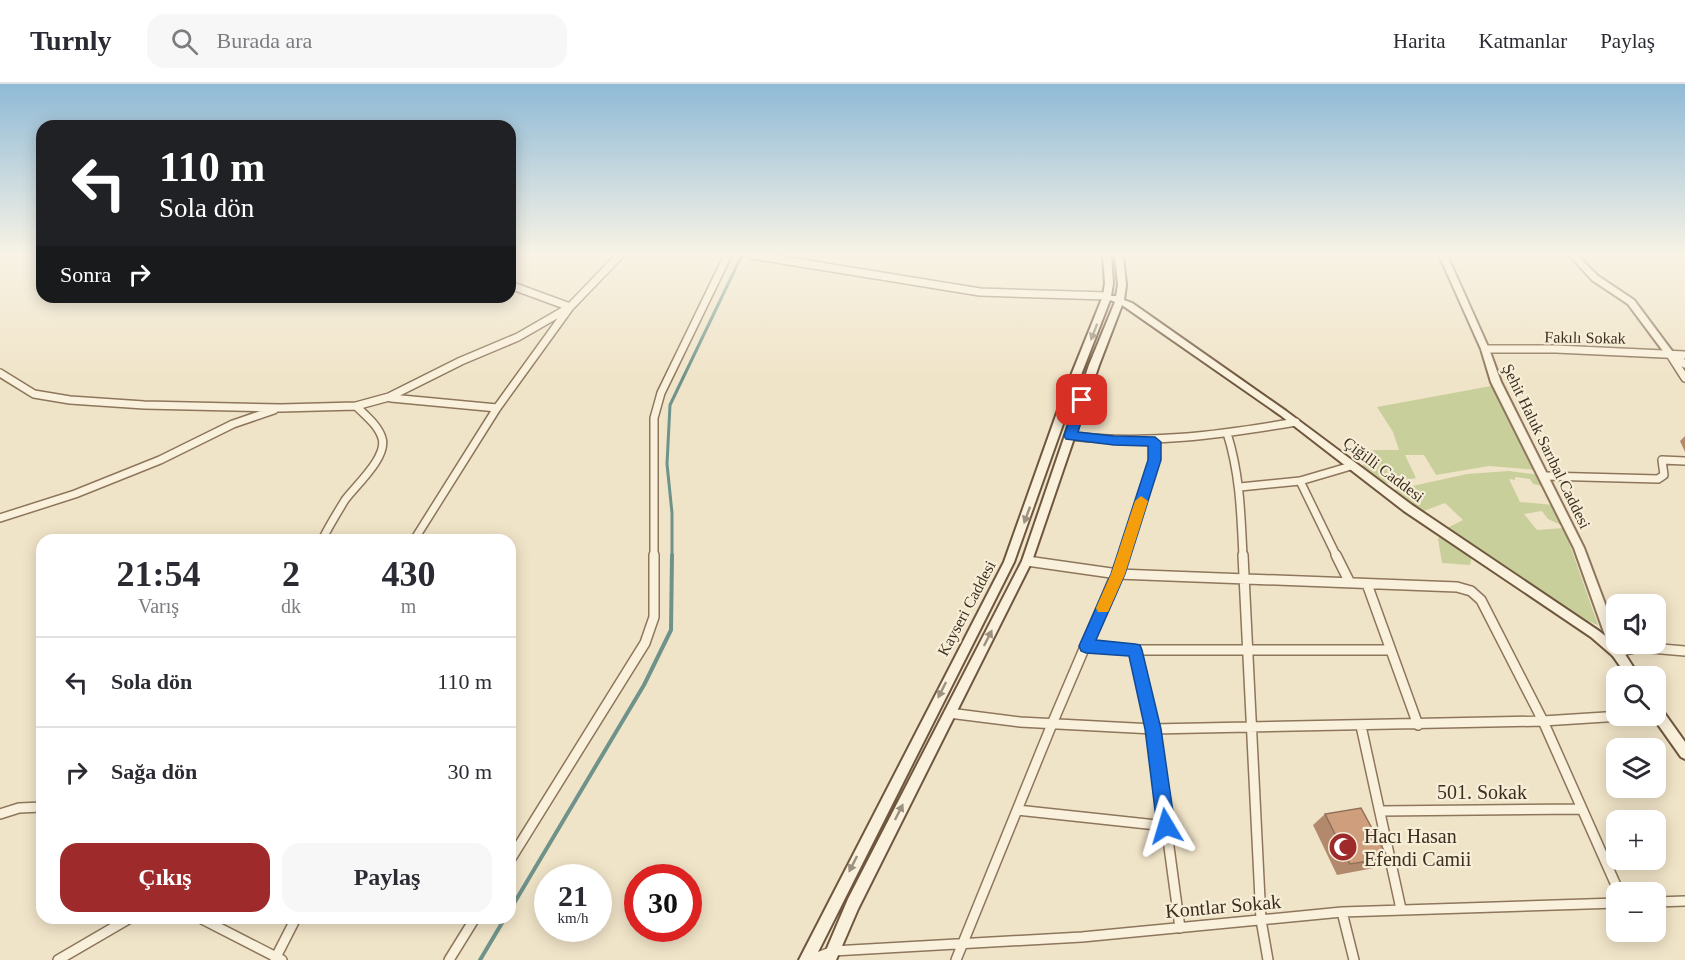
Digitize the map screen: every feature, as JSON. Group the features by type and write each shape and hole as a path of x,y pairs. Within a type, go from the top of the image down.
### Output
{"main road":[{"name":"Çiğilli Caddesi","path":"1107,296 1120,300 1296,422 1408,508 1606,643"},
{"name":"Kayseri Caddesi","path":"808,960 1009,562 1069,393 1107,296"},
{"name":"Kayseri Caddesi","path":"831,955 853,904 1027,561 1094,365 1121,296"},
{"name":"Şehit Haluk Sarıbal Caddesi","path":"1461,296 1485,349 1496,382 1580,548 1606,621"},
{"path":"1622,296 1631,302 1669,352"},
{"path":"1666,726 1685,753"}],"street":[{"path":"540,296 570,307"},
{"path":"418,534 497,408 570,307 581,296"},
{"path":"516,850 645,643 654,616 654,418 661,393 708,296"},
{"path":"0,373 33,394 70,400 144,405 281,408 356,406 389,397 461,361 518,337 570,307"},
{"name":"Fakılı Sokak","path":"1485,349 1669,352 1685,355"},
{"path":"1669,352 1685,364"},
{"path":"1669,352 1685,378"},
{"path":"389,397 497,408"},
{"path":"325,534 343,503 376,461 382,447 382,439 376,428 356,406"},
{"path":"0,518 118,477 160,460 233,424 281,408"},
{"path":"1070,436 1114,441 1155,442 1296,422"},
{"path":"1227,433 1236,461 1240,487 1261,920 1268,960"},
{"path":"956,960 1052,724 1118,574 1155,460 1155,442"},
{"path":"1545,476 1658,479 1664,475 1662,460 1685,461"},
{"path":"1240,487 1300,481 1351,466"},
{"path":"1300,481 1350,583"},
{"path":"1027,561 1118,574 1457,587 1475,594 1481,600 1543,721 1615,882"},
{"path":"1367,584 1418,725"},
{"path":"1086,646 1135,650 1391,651"},
{"path":"1666,649 1685,651"},
{"path":"1135,650 1153,729 1180,928"},
{"path":"949,713 1052,724 1153,729 1418,725 1606,717"},
{"path":"1361,726 1401,909"},
{"path":"0,814 19,808 36,807"},
{"name":"501. Sokak","path":"1381,811 1582,809"},
{"path":"1017,810 1166,826"},
{"path":"1666,902 1685,901"},
{"name":"Kontlar Sokak","path":"808,960 831,955 962,943 1082,937 1342,912 1606,903"},
{"path":"1342,912 1353,960"},
{"path":"58,960 120,924"},
{"path":"211,924 278,959 293,924"},
{"path":"449,960 471,924"}],"green space":[{"path":"1491,386 1537,470 1489,466 1436,475 1424,455 1405,455 1416,478 1380,484 1359,466 1377,460 1367,450 1399,450 1393,432 1377,407"},
{"path":"1509,471 1541,475 1547,487 1533,484 1530,479 1515,477 1515,480 1509,479 1520,502 1554,505 1563,526 1548,519 1542,511 1524,514 1537,530 1564,528 1598,625 1585,620 1445,529 1463,520 1445,503 1421,512 1394,490 1467,474"},
{"path":"1439,537 1472,557 1470,565 1442,563"}],"building":[{"path":"1361,808 1388,858 1350,864 1325,814"}],"waterway":[{"path":"672,555 672,513 667,464 670,405 722,296"},
{"path":"516,900 644,685 671,630 672,555"},
{"path":"480,960 501,924"}],"slow traffic":[{"path":"1103,608 1118,574 1141,501"}],"place":[{"name":"Hacı Hasan Efendi Camii","path":"1343,847"}],"route":[{"path":"1082,400 1070,436 1114,441 1155,442 1155,460 1118,574 1086,646 1135,650 1153,729 1166,826"}]}
